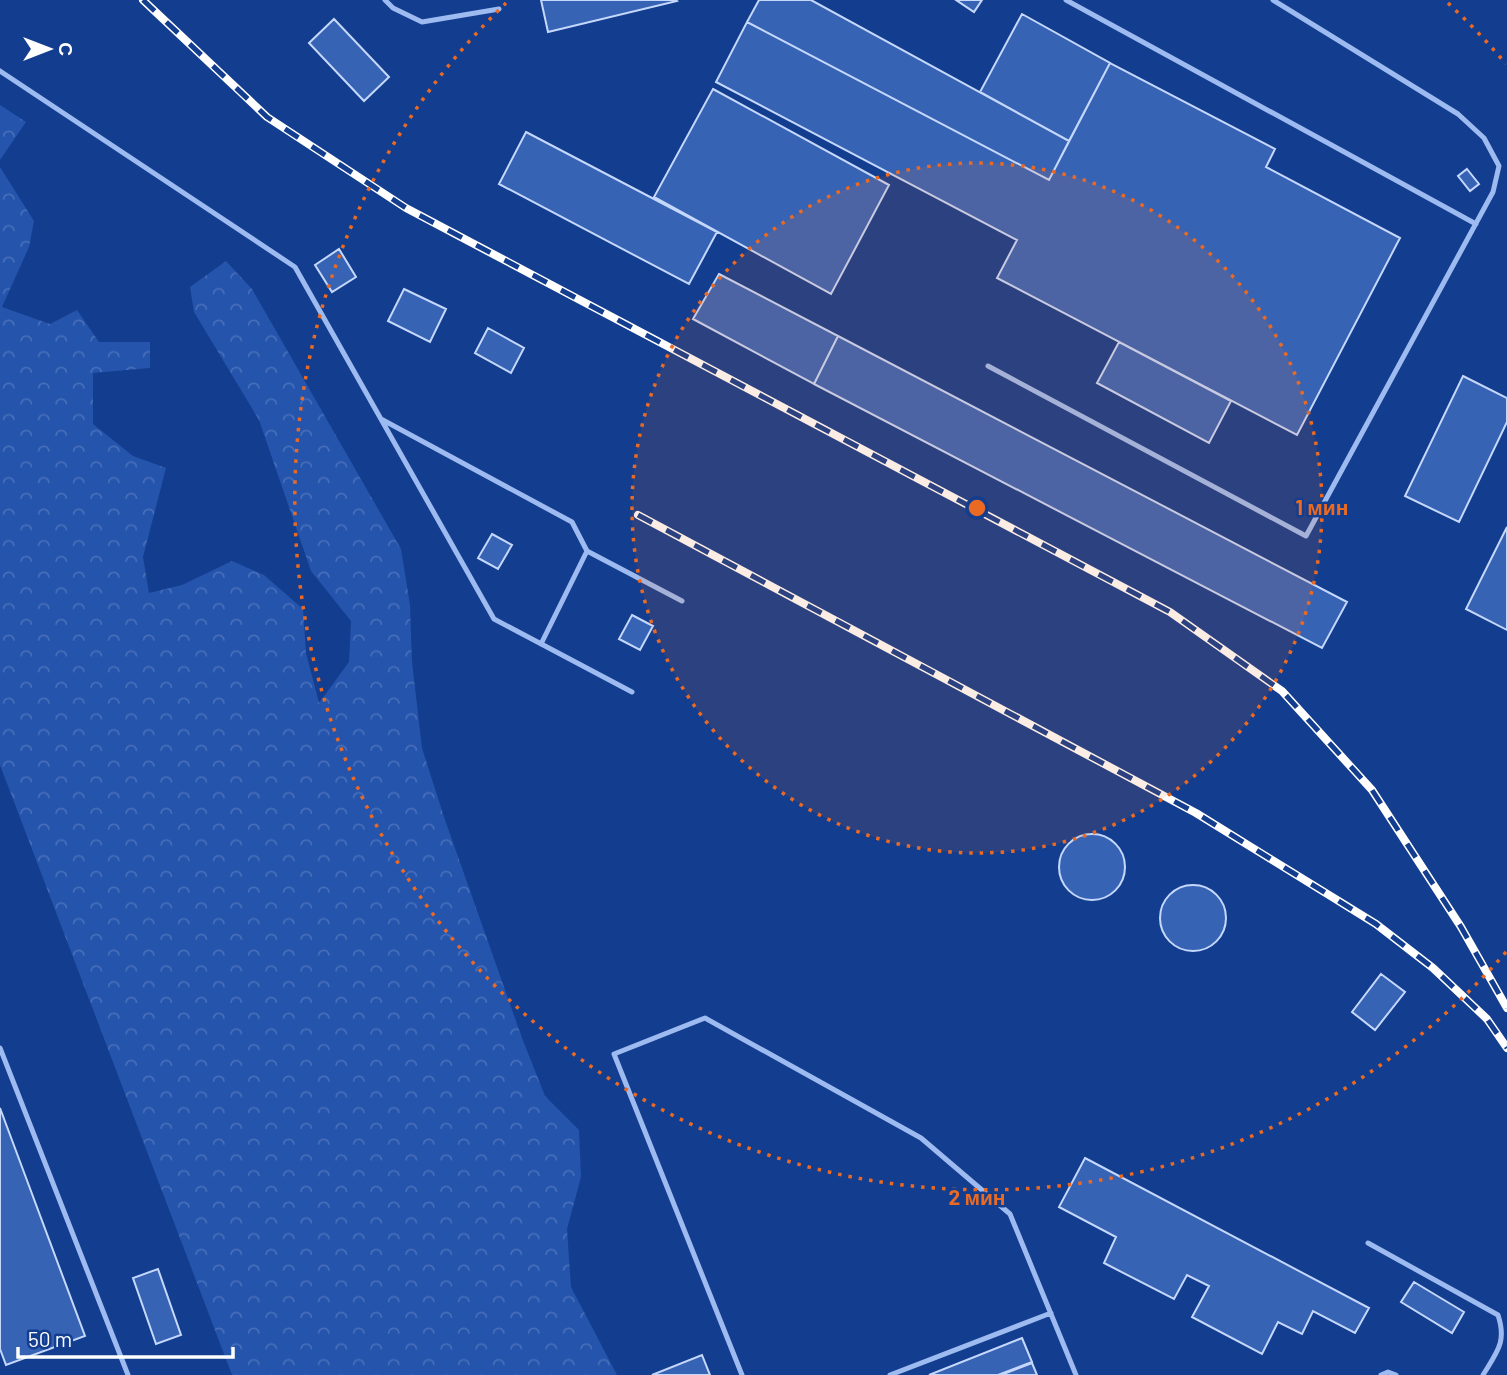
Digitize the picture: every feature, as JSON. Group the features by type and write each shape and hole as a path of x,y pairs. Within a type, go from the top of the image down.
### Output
{"lane":[{"path":"385,0 393,8 422,22 499,9"},
{"path":"1066,0 1476,225"},
{"path":"1273,0 1458,114 1484,138 1499,166 1507,171"},
{"path":"0,71 295,267 494,619 632,692"},
{"path":"988,366 1306,536 1476,225 1493,192 1499,166"},
{"path":"381,419 572,522 587,551 682,601"},
{"path":"541,644 587,551"},
{"path":"742,1375 614,1054 705,1018 921,1138 1010,1214 1076,1375"},
{"path":"0,1048 128,1375"},
{"path":"1368,1244 1498,1315 1504,1328 1503,1343 1483,1375"},
{"path":"890,1375 1051,1313"},
{"path":"1381,1375 1388,1372 1396,1375"}],"green space":[{"path":"0,105 26,122 0,160"},
{"path":"0,167 34,221 29,247 2,307 50,324 77,310 99,342 150,342 150,368 93,373 93,424 133,456 166,468 143,557 149,593 182,585 232,561 264,575 303,609 306,653 319,703 349,662 351,621 311,571 259,420 194,312 190,287 226,261 252,289 401,549 410,605 412,662 422,748 522,1038 545,1096 579,1130 581,1177 567,1229 571,1287 617,1375 232,1375 0,765"}],"building":[{"path":"541,0 676,0 677,1 548,32"},
{"path":"759,0 811,0 1069,141 1049,180 747,22"},
{"path":"956,0 982,0 974,12"},
{"path":"1022,14 1110,63 1069,141 980,92"},
{"path":"334,19 389,77 364,101 309,43"},
{"path":"747,22 1049,180 1110,63 1275,149 1266,167 1400,238 1297,435 997,278 1017,240 716,82"},
{"path":"713,89 889,185 831,294 654,197"},
{"path":"526,132 717,232 689,284 499,184"},
{"path":"1467,169 1479,184 1470,191 1458,176"},
{"path":"339,249 356,277 332,292 315,265"},
{"path":"719,274 838,336 814,384 693,319"},
{"path":"404,289 446,309 430,342 388,321"},
{"path":"488,328 524,348 511,373 475,353"},
{"path":"838,336 1347,602 1322,648 814,384"},
{"path":"1119,342 1231,401 1209,443 1097,383"},
{"path":"1463,376 1507,398 1507,422 1459,522 1405,496"},
{"path":"1507,527 1507,630 1466,609"},
{"path":"492,534 512,545 498,569 478,558"},
{"path":"632,615 653,626 640,650 619,639"},
{"path":"1092,834 1105,836 1115,844 1123,854 1123,880 1115,890 1105,898 1092,900 1079,898 1069,890 1061,880 1059,867 1061,854 1069,844 1079,836"},
{"path":"1193,885 1206,887 1216,895 1224,905 1224,931 1216,941 1206,949 1193,951 1180,949 1170,941 1162,931 1160,918 1162,905 1170,895 1180,887"},
{"path":"1381,974 1405,992 1375,1030 1352,1012"},
{"path":"0,1108 85,1336 6,1365 0,1349"},
{"path":"1085,1158 1369,1308 1355,1333 1313,1311 1302,1334 1278,1322 1262,1354 1192,1317 1209,1286 1187,1275 1174,1299 1104,1263 1116,1237 1059,1207"},
{"path":"158,1269 181,1335 156,1344 133,1278"},
{"path":"1414,1282 1464,1312 1452,1333 1401,1302"},
{"path":"1022,1338 1032,1362 998,1375 929,1375"},
{"path":"702,1355 710,1375 652,1375"},
{"path":"1032,1363 1037,1375 1001,1375"}],"railway":[{"path":"143,0 267,117 406,208 1170,612 1282,691 1372,790 1461,927 1507,1008"},
{"path":"638,515 1196,813 1376,924 1433,968 1487,1019 1507,1048"}]}
